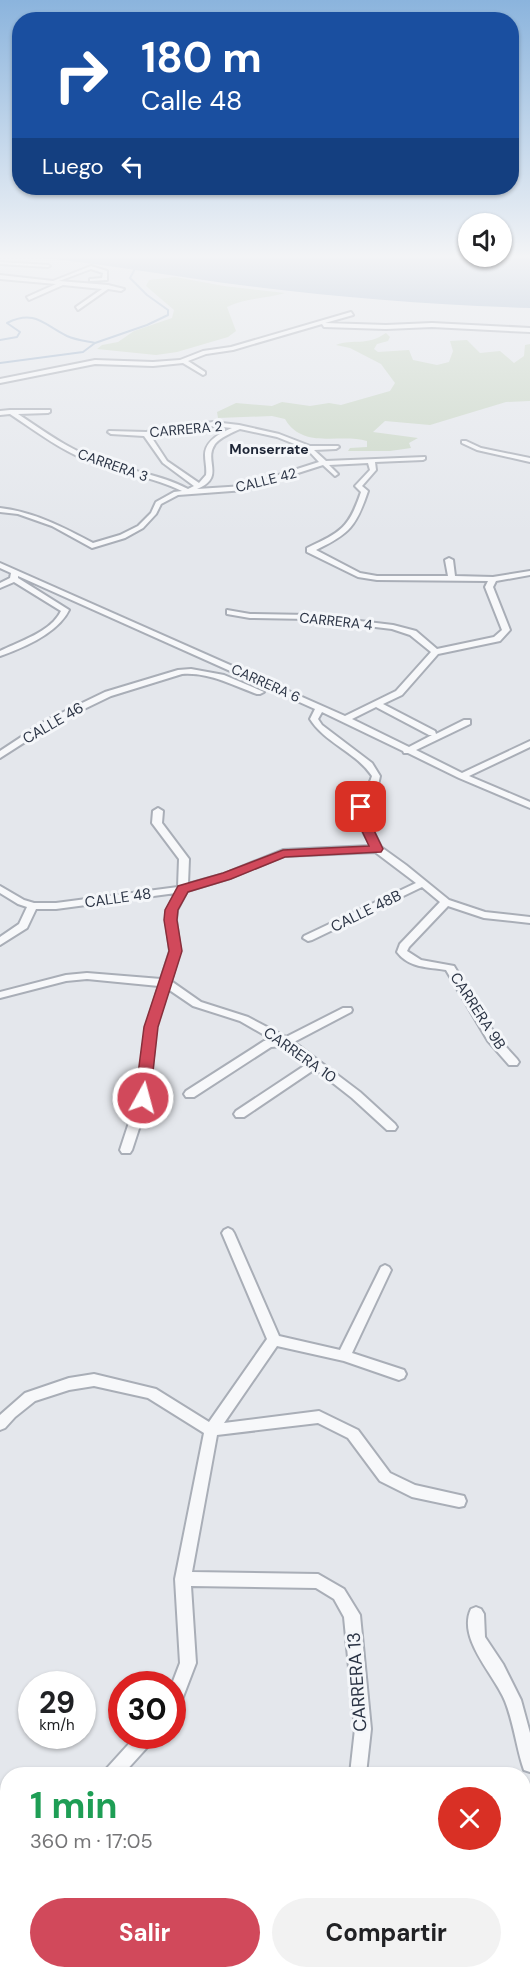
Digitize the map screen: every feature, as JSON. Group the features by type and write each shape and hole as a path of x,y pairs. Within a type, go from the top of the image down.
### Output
{"street":[{"path":"0,381 95,362 153,364 184,362 205,352 228,349"},
{"path":"184,362 203,373"},
{"path":"0,413 48,411"},
{"name":"CARRERA 3","path":"10,412 52,436 72,452 117,469 179,486 188,491"},
{"name":"CARRERA 2","path":"111,432 146,434 213,424 239,427 279,436 309,448 335,474"},
{"path":"188,491 199,486 209,478 212,472 208,451 211,444 239,427"},
{"path":"146,434 165,462 199,486"},
{"path":"464,442 479,449 530,460"},
{"path":"309,448 336,447"},
{"name":"CALLE 42","path":"0,510 19,512 54,525 92,546 131,533 155,515 158,503 176,493 244,488 323,463 423,458"},
{"path":"371,460 373,470 358,486 365,491 356,519 338,536 310,550 358,575 377,578 493,579 530,573"},
{"path":"449,560 452,578"},
{"name":"CARRERA 6","path":"0,565 14,575 320,707 407,751 530,805"},
{"path":"0,586 14,575 65,610 64,616 53,627 0,654"},
{"path":"345,719 406,688 435,652 497,639 506,630 489,587 493,579"},
{"name":"CARRERA 4","path":"230,612 250,616 309,617 393,627 413,633 435,652"},
{"name":"CALLE 46","path":"0,755 50,722 108,694 191,670 260,692"},
{"path":"377,704 432,733"},
{"path":"320,707 314,719 319,727 369,765 376,776 374,785 361,807 362,818 377,849 446,903 484,915 528,922"},
{"path":"407,751 467,722"},
{"path":"462,776 530,744"},
{"path":"126,1150 143,1098 151,1027 167,983 175,951 172,910 183,889 185,869 184,859 158,823 158,812"},
{"name":"CALLE 48","path":"33,906 56,906 183,889 227,876 283,853 377,849"},
{"name":"CALLE 48B","path":"308,938 423,883"},
{"path":"0,889 21,902 33,906 23,926 0,942"},
{"name":"CARRERA 9B","path":"446,903 404,946 402,952 405,956 423,964 450,968 492,1038 513,1062"},
{"path":"0,995 66,978 87,976 167,983"},
{"name":"CARRERA 10","path":"167,983 197,1004 244,1019 286,1042 356,1095 391,1127"},
{"path":"190,1094 268,1044 286,1042 347,1010"},
{"path":"240,1114 315,1064"},
{"path":"228,1233 274,1340"},
{"path":"344,1356 385,1270"},
{"path":"274,1340 344,1356 399,1374"},
{"path":"185,1671 188,1664 183,1579 211,1430 274,1340"},
{"path":"0,1424 30,1397 69,1384 94,1380 151,1393 211,1430 319,1417 353,1434 386,1477 412,1491 459,1501"},
{"name":"CARRERA 13","path":"183,1579 318,1581 339,1594 352,1615 363,1730 359,1767"},
{"path":"476,1614 477,1639 497,1669 513,1700 530,1764"},
{"path":"119,1767 135,1749"}],"green space":[{"path":"100,349 186,349 156,355"},
{"path":"353,349 374,349 378,352 409,350 413,360 437,365 449,362 452,349 476,349 480,353 500,351 514,363 524,356 525,349 530,349 530,401 506,402 430,425 385,421 373,432 418,438 409,443 411,448 390,451 348,451 350,448 367,447 367,441 312,437 293,429 285,419 272,416 218,418 217,412 236,403 272,406 282,402 310,406 329,403 341,405 390,391 395,383 381,364"}],"waterway":[{"path":"0,363 83,352 87,349"}],"district":[{"name":"Monserrate","path":"269,449"}],"route":[{"path":"143,1098 151,1027 167,983 175,951 172,910 174,902 183,889 227,876 283,853 377,849 362,818 361,807"}]}
